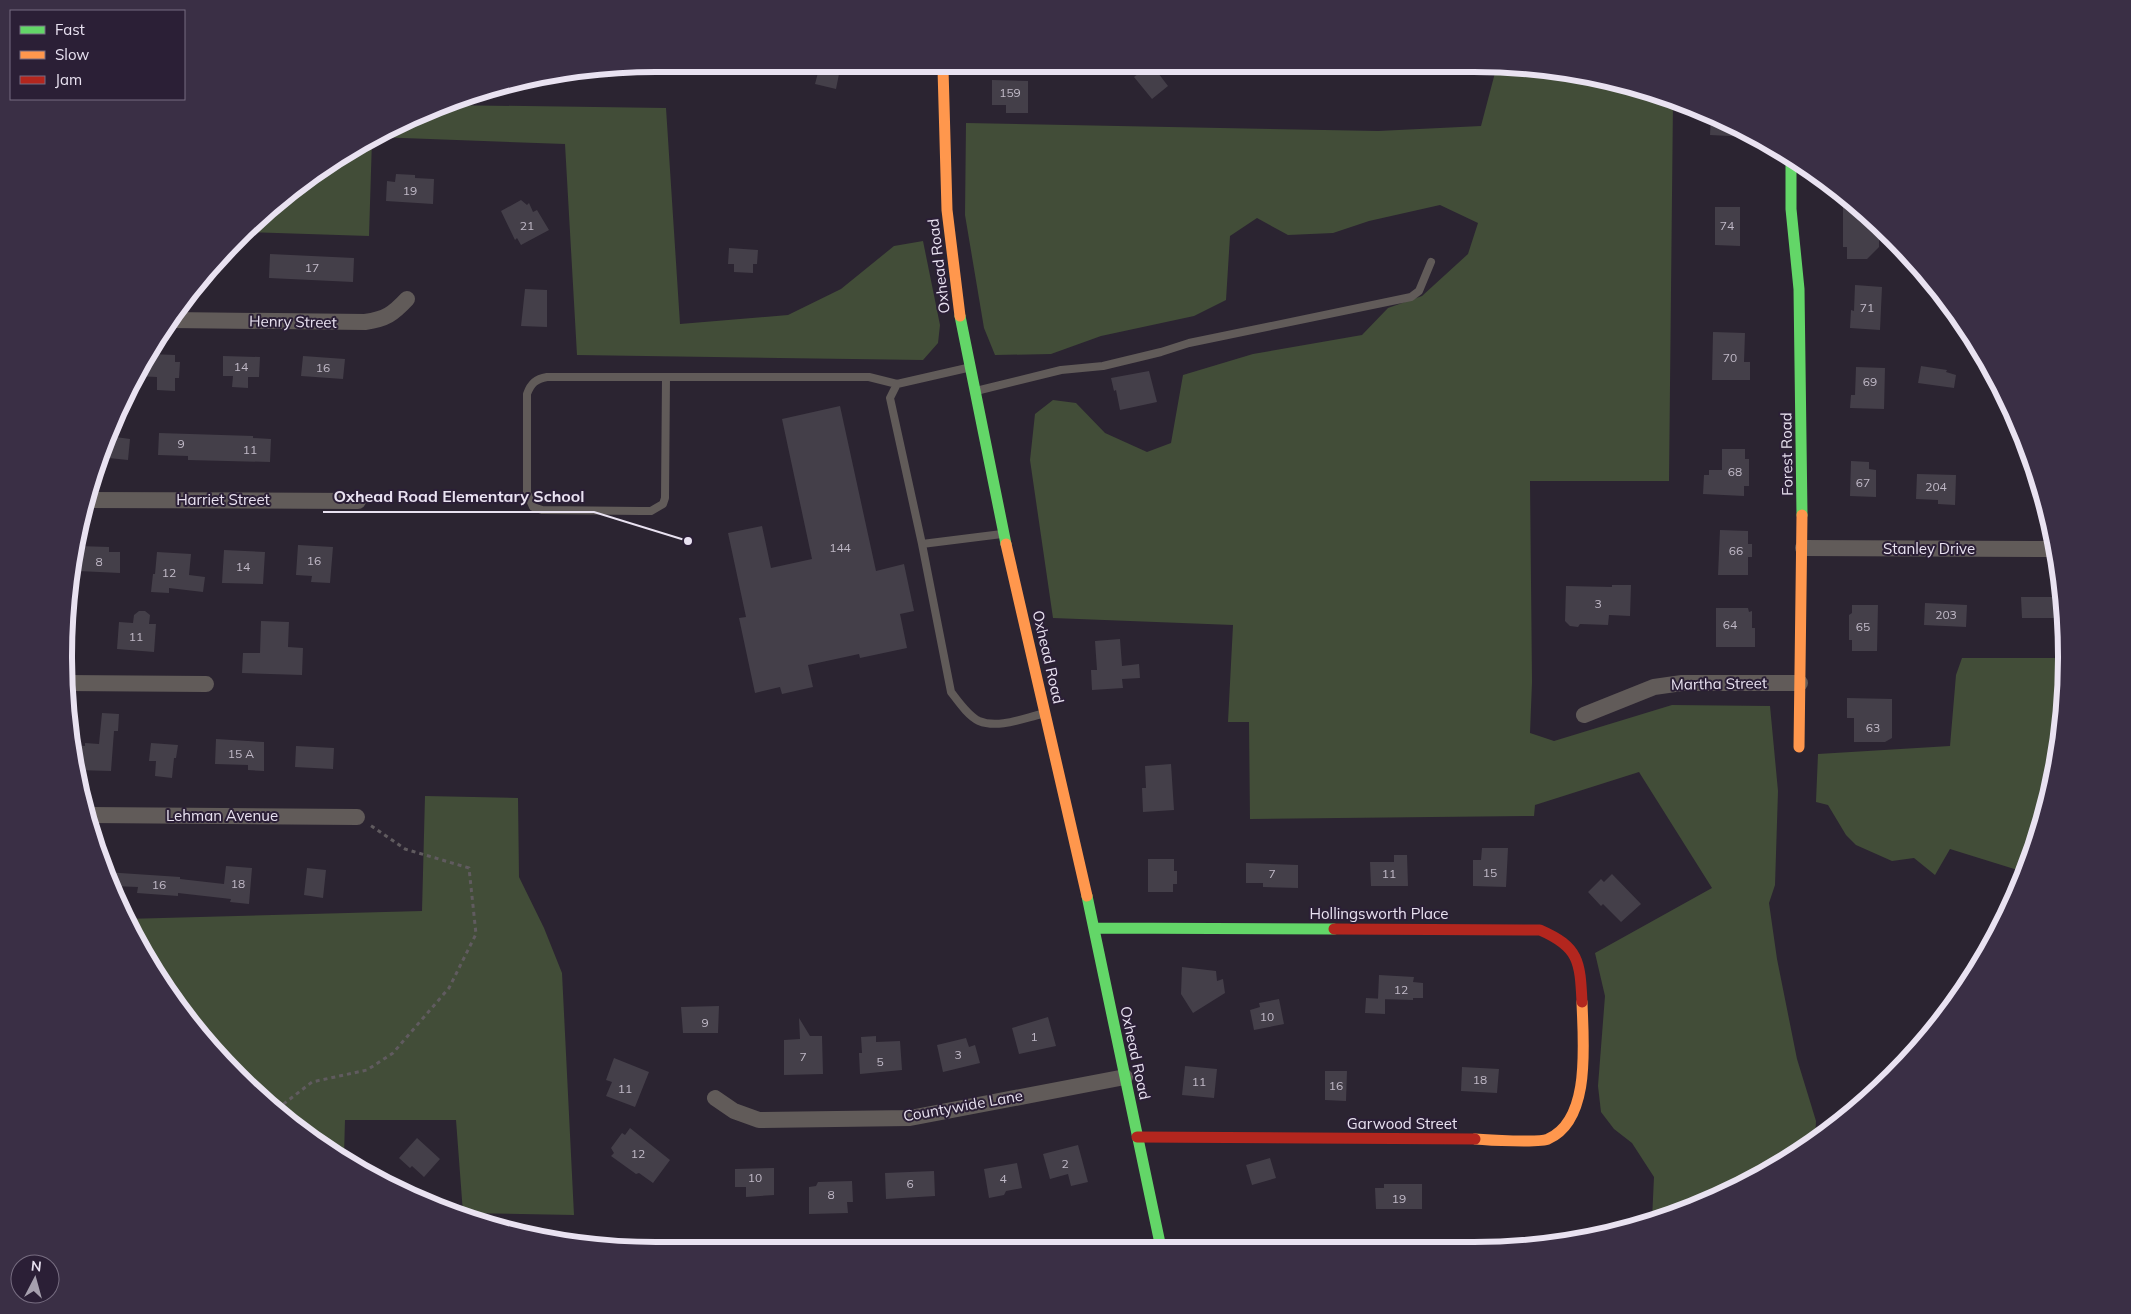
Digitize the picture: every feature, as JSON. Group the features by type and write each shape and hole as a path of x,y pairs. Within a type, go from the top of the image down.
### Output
{"street":[{"name":"Oxhead Road","path":"943,72 947,210 954,276 969,367 1004,534 1094,928 1160,1242"},
{"name":"Forest Road","path":"1791,166 1790,206 1798,255 1803,548 1799,747"},
{"name":"Henry Street","path":"179,320 365,322 383,320 407,299"},
{"name":"Harriet Street","path":"94,500 358,501"},
{"name":"Stanley Drive","path":"1803,548 2048,549"},
{"path":"73,683 206,684"},
{"name":"Martha Street","path":"1584,716 1654,687 1672,684 1800,683"},
{"name":"Lehman Avenue","path":"94,815 357,817"},
{"name":"Hollingsworth Place","path":"1094,928 1540,930 1559,938 1573,950 1581,980 1583,1034"},
{"name":"Garwood Street","path":"1137,1137 1547,1140 1570,1122 1583,1081 1583,1034"},
{"name":"Countywide Lane","path":"715,1098 734,1111 759,1120 910,1118 1125,1077"}],"lane":[{"path":"974,391 1061,370 1103,366 1190,343 1411,297 1419,291 1431,262"},
{"path":"666,377 665,498 663,504 651,511 542,510 532,507 527,493 527,394 529,386 537,379 547,377 666,377 869,377 896,384 969,367"},
{"path":"896,384 890,398 922,544 951,692 963,707 979,721 999,724 1046,713"},
{"path":"922,544 1004,534"}],"path":[{"path":"282,1105 312,1082 367,1070 394,1053 449,988 476,934 469,868 406,849 357,817"}],"green space":[{"path":"1495,73 1550,78 1588,84 1625,92 1673,108 1669,481 1530,481 1532,682 1530,733 1554,741 1672,705 1770,706 1778,791 1775,885 1769,903 1777,959 1797,1059 1816,1121 1815,1131 1766,1163 1733,1181 1698,1197 1652,1213 1654,1177 1632,1143 1614,1129 1601,1112 1598,1086 1605,996 1595,953 1712,888 1639,772 1535,805 1534,816 1250,819 1249,722 1228,722 1233,625 1053,618 1030,460 1035,414 1053,400 1076,403 1105,433 1147,452 1171,443 1183,375 1253,354 1362,335 1388,308 1422,296 1468,254 1478,223 1440,205 1369,221 1333,233 1288,235 1257,218 1230,236 1226,300 1194,316 1101,336 1051,354 995,355 984,328 965,215 966,123 1378,131 1481,126"},
{"path":"465,105 666,108 680,324 788,315 841,289 894,246 923,241 940,325 938,343 923,360 577,355 565,144 390,138 433,117"},
{"path":"372,147 369,236 257,232 301,193 332,171"},
{"path":"1962,658 2058,658 2057,695 2047,771 2039,808 2018,870 1950,849 1935,875 1914,858 1892,861 1856,845 1846,835 1828,805 1816,802 1818,754 1950,746 1956,675"},
{"path":"425,796 518,798 519,877 544,928 562,973 574,1215 479,1213 463,1208 456,1120 345,1120 344,1150 332,1143 301,1121 272,1096 218,1042 193,1013 171,982 134,919 422,911"}],"building":[{"path":"818,72 839,72 836,89 815,84"},
{"path":"1140,72 1157,72 1168,86 1152,99 1134,77"},
{"path":"992,80 1028,81 1028,113 1006,113 1006,105 992,105"},
{"path":"1711,123 1739,137 1710,135"},
{"path":"396,174 434,179 433,204 386,201 387,181 395,182"},
{"path":"521,200 527,205 529,203 533,212 537,210 549,230 521,245 517,238 515,240 501,211"},
{"path":"1843,204 1879,237 1879,247 1867,259 1847,259 1847,247 1843,247"},
{"path":"1715,207 1740,207 1740,246 1715,245"},
{"path":"729,248 758,250 757,264 753,264 753,273 734,272 734,264 728,264"},
{"path":"270,254 354,258 353,282 269,278"},
{"path":"1855,285 1882,287 1880,330 1850,328 1851,310 1854,311"},
{"path":"525,289 547,290 547,327 521,326"},
{"path":"1713,332 1745,333 1744,362 1750,362 1750,380 1712,380"},
{"path":"157,354 175,355 175,362 180,362 179,378 175,378 175,391 157,390 157,377 145,376"},
{"path":"223,356 260,357 259,377 248,377 248,388 232,387 233,376 223,376"},
{"path":"303,356 345,359 343,379 301,376"},
{"path":"1921,366 1947,370 1946,372 1956,375 1954,388 1918,383"},
{"path":"1856,367 1885,368 1884,409 1850,408 1851,395 1855,395"},
{"path":"1149,371 1157,402 1120,410 1116,390 1114,391 1111,378"},
{"path":"840,406 876,571 904,564 914,611 900,614 907,648 860,658 859,654 808,665 813,687 782,694 780,687 755,693 739,618 746,617 728,533 762,526 771,568 812,559 782,419"},
{"path":"159,433 253,436 253,438 271,439 270,462 188,460 188,456 158,455"},
{"path":"116,437 130,439 128,460 108,458"},
{"path":"1722,449 1745,449 1745,459 1749,459 1749,486 1744,486 1744,496 1703,494 1704,475 1709,475 1709,470 1722,470"},
{"path":"1851,461 1869,462 1869,469 1876,470 1876,497 1850,496"},
{"path":"1917,474 1956,475 1955,505 1938,504 1938,500 1916,499"},
{"path":"1720,530 1748,531 1748,544 1752,544 1752,557 1748,557 1748,575 1718,575"},
{"path":"298,545 333,547 330,583 311,582 312,576 296,575"},
{"path":"83,546 109,547 109,552 120,552 120,573 80,571"},
{"path":"224,550 265,552 263,584 222,583"},
{"path":"157,552 191,554 189,575 205,577 203,592 169,588 169,593 151,592"},
{"path":"1612,585 1631,585 1630,616 1609,615 1608,625 1580,624 1578,627 1570,626 1565,621 1566,586 1612,587"},
{"path":"2021,597 2055,597 2057,618 2022,618"},
{"path":"1925,603 1967,605 1966,627 1924,625"},
{"path":"1852,605 1878,605 1877,651 1852,651 1852,640 1849,640 1849,615 1852,613"},
{"path":"1716,608 1748,608 1749,612 1752,611 1752,628 1755,628 1755,647 1716,647"},
{"path":"139,611 145,611 150,615 149,624 156,624 154,652 117,649 119,622 133,623 134,615"},
{"path":"261,621 289,622 288,647 303,648 302,675 242,673 243,653 260,653"},
{"path":"1120,639 1122,666 1139,664 1140,678 1122,679 1123,688 1092,690 1091,670 1097,670 1095,641"},
{"path":"1847,698 1892,699 1892,738 1885,742 1854,742 1854,718 1847,718"},
{"path":"102,713 119,714 118,731 114,731 111,771 84,770 80,745 85,746 85,743 99,744"},
{"path":"216,739 264,742 264,771 248,770 248,765 215,764"},
{"path":"151,743 178,745 176,758 174,758 172,778 155,776 156,761 149,761"},
{"path":"296,746 334,748 333,769 295,767"},
{"path":"1171,764 1174,810 1143,812 1142,788 1146,788 1145,766"},
{"path":"1482,848 1508,848 1506,887 1473,886 1473,860 1481,860"},
{"path":"1394,855 1407,855 1408,886 1371,886 1370,862 1394,862"},
{"path":"1148,859 1174,859 1174,871 1177,871 1177,884 1173,884 1173,892 1148,892"},
{"path":"1246,863 1298,865 1298,888 1263,887 1263,883 1246,883"},
{"path":"226,866 252,868 249,904 230,902 231,899 178,893 178,896 137,893 138,887 119,886 114,873 180,877 180,879 224,884"},
{"path":"307,868 326,870 323,898 304,895"},
{"path":"1612,874 1641,904 1621,922 1603,904 1601,906 1588,892 1601,879 1604,882"},
{"path":"1182,967 1216,971 1217,981 1223,979 1225,993 1193,1013 1181,994"},
{"path":"1379,975 1414,977 1413,982 1423,983 1423,998 1413,998 1413,1000 1378,999"},
{"path":"1366,998 1385,999 1385,1014 1365,1013"},
{"path":"1279,999 1284,1024 1254,1030 1250,1010 1260,1007 1259,1003"},
{"path":"719,1006 718,1033 683,1033 681,1007"},
{"path":"1048,1017 1056,1046 1019,1054 1012,1028"},
{"path":"799,1018 810,1036 822,1036 823,1074 784,1075 784,1040 800,1039"},
{"path":"876,1036 876,1042 900,1041 902,1070 860,1074 859,1053 862,1053 861,1037"},
{"path":"966,1038 969,1047 975,1045 980,1063 943,1072 937,1045"},
{"path":"614,1058 649,1072 635,1107 606,1096 612,1082 606,1080"},
{"path":"1185,1066 1217,1069 1214,1098 1182,1095"},
{"path":"1462,1067 1499,1069 1497,1093 1461,1091"},
{"path":"1325,1071 1347,1071 1346,1101 1325,1100"},
{"path":"630,1128 670,1160 653,1183 639,1173 636,1174 611,1156 614,1153 611,1148 622,1133 625,1135"},
{"path":"417,1138 440,1159 424,1177 399,1158"},
{"path":"1078,1145 1088,1182 1071,1186 1068,1174 1050,1179 1043,1154"},
{"path":"1270,1158 1276,1178 1252,1185 1246,1165"},
{"path":"1017,1163 1022,1188 1006,1191 1004,1195 989,1198 984,1169"},
{"path":"774,1168 774,1195 746,1197 746,1187 735,1187 735,1169"},
{"path":"934,1171 935,1196 886,1199 885,1173"},
{"path":"852,1181 853,1202 847,1202 848,1213 809,1214 809,1187 816,1186 818,1182"},
{"path":"1384,1184 1422,1184 1422,1209 1376,1209 1375,1188 1384,1188"}],"traffic: fast":[{"path":"1791,166 1791,209 1799,289 1802,515"},
{"path":"960,316 1006,544"},
{"path":"1087,896 1160,1242"},
{"path":"1094,928 1334,929"}],"traffic: slow":[{"path":"943,72 947,210 960,316"},
{"path":"1799,747 1802,515"},
{"path":"1006,544 1087,896"},
{"path":"1475,1139 1535,1141 1548,1139 1562,1129 1572,1115 1582,1078 1582,1002"}],"traffic: jam":[{"path":"1334,929 1540,930 1563,943 1575,957 1580,976 1582,1002"},
{"path":"1137,1137 1475,1139"}],"place":[{"name":"Oxhead Road Elementary School","path":"688,541"}]}
